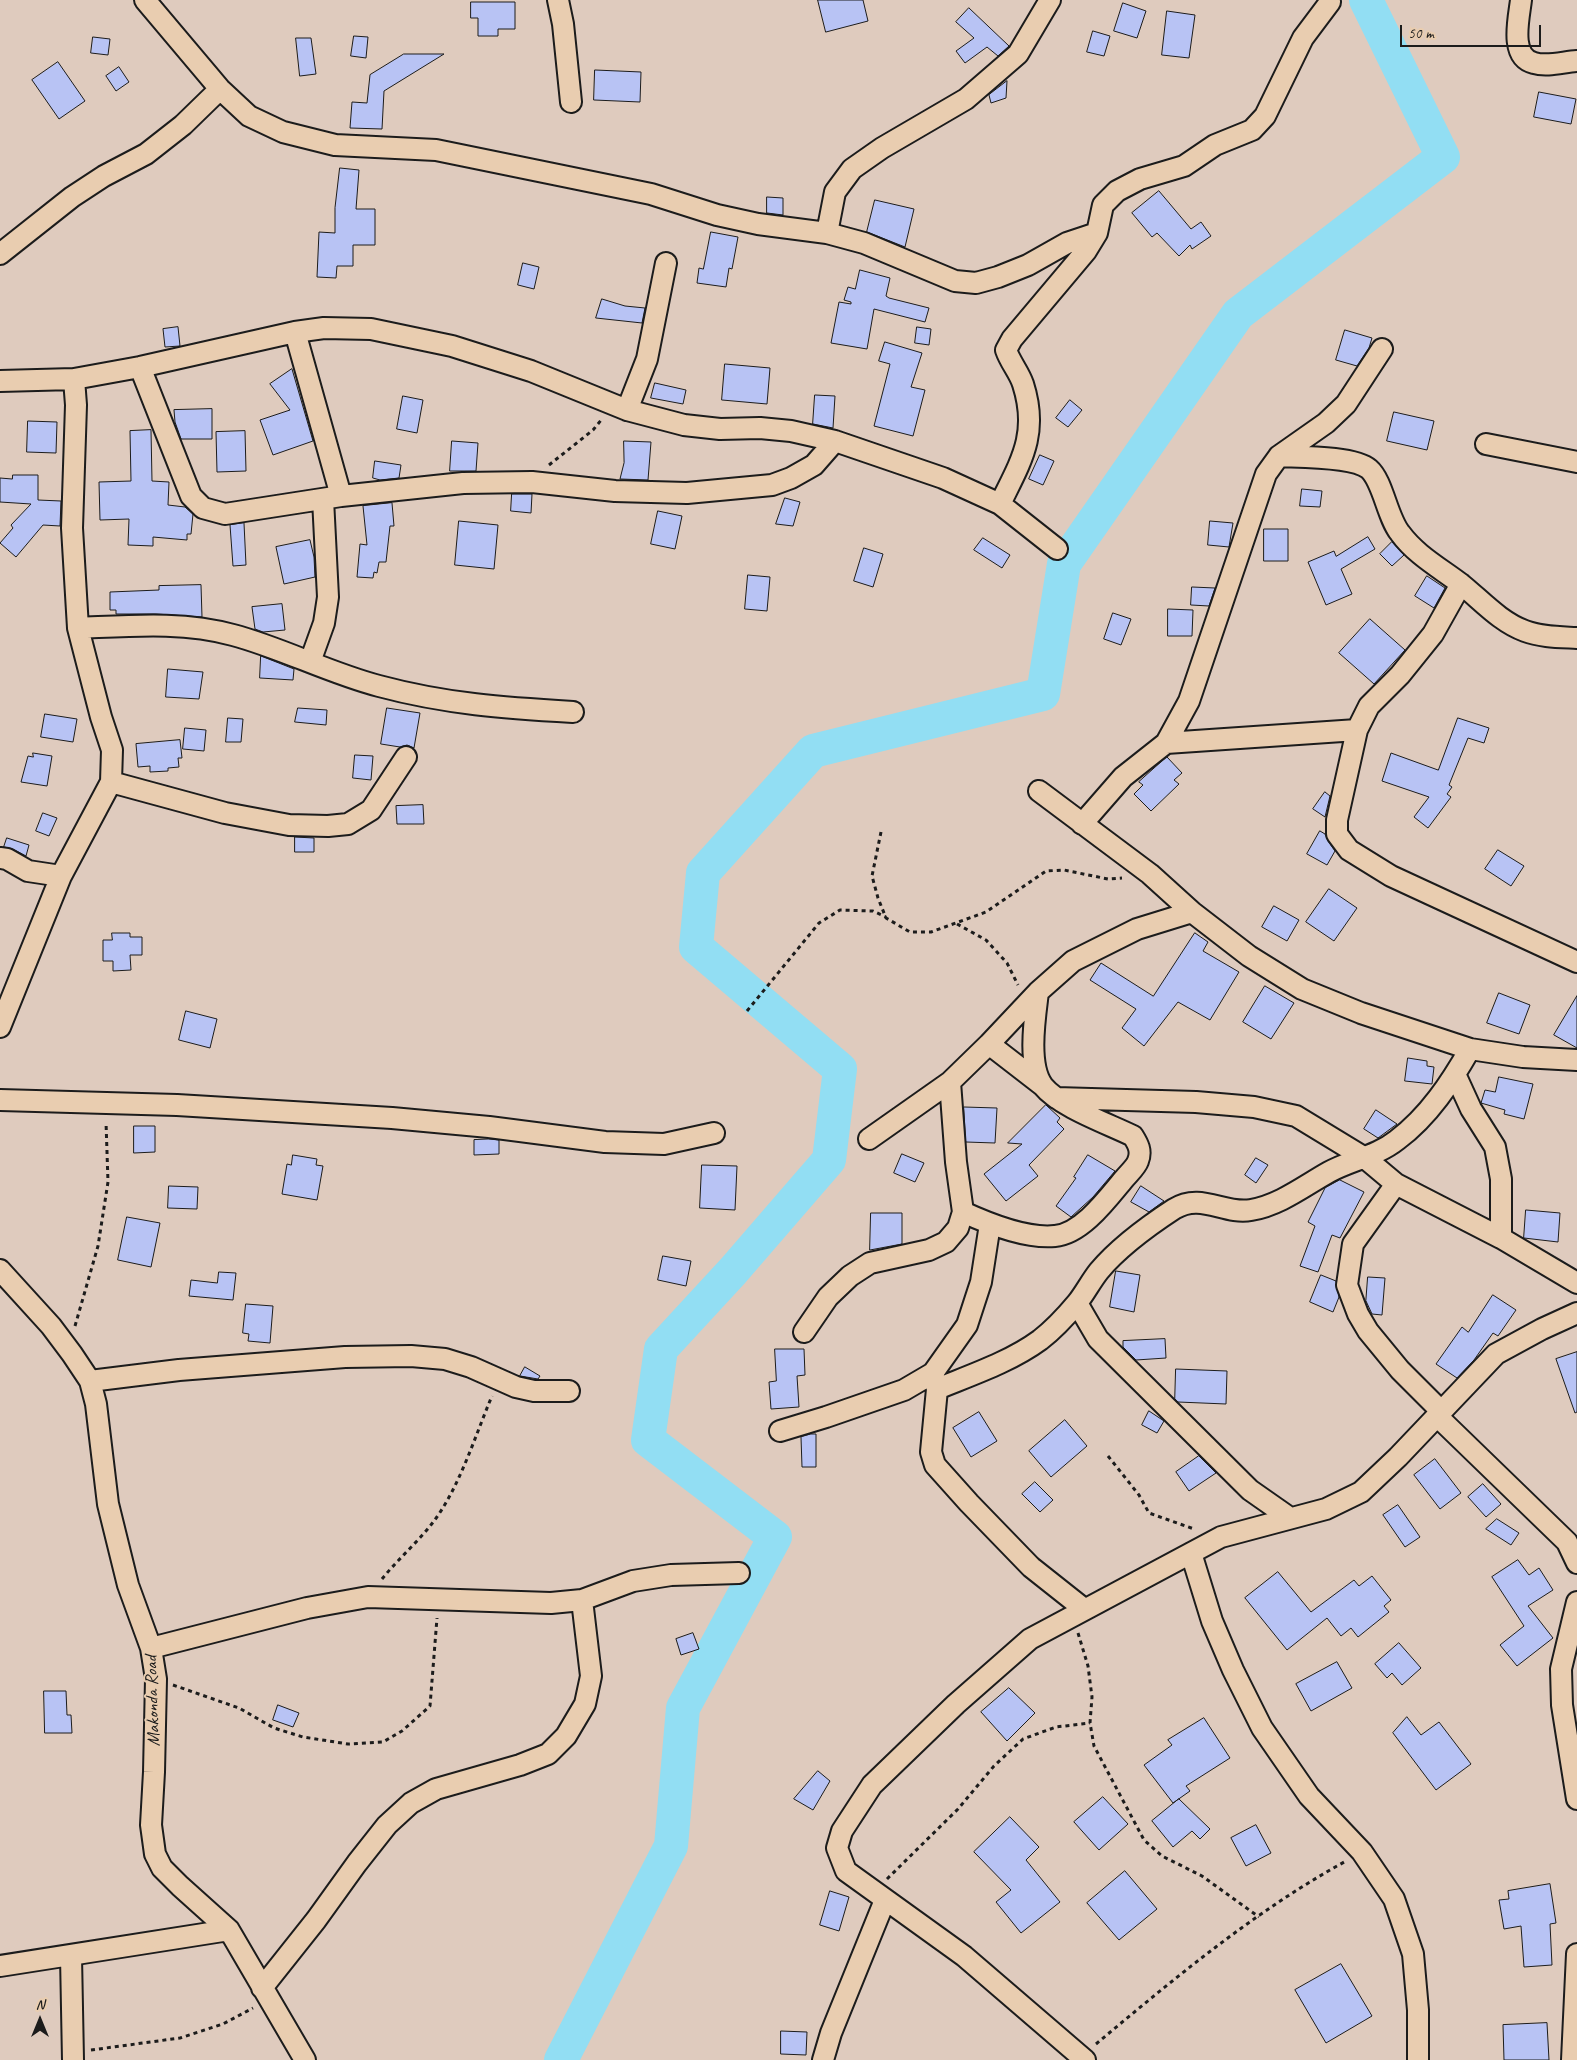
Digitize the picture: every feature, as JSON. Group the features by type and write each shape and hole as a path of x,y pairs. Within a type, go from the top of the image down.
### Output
{"street":[{"path":"145,0 220,89 249,116 283,132 335,145 436,150 650,194 717,216 758,224 827,233 864,243 955,281 976,283 1028,265 1066,243 1097,233"},
{"path":"558,0 563,24 571,102"},
{"path":"827,233 835,192 852,169 882,148 966,99 989,77 1018,54 1050,0"},
{"path":"1521,0 1516,38 1522,55 1532,63 1546,64 1577,61"},
{"path":"1000,504 1029,436 1029,407 1022,381 1006,350 1012,339 1086,251 1097,233 1103,206 1117,192 1140,179 1184,166 1215,145 1252,130 1265,116 1302,38 1330,2"},
{"path":"0,254 72,197 104,176 146,154 182,125 220,89"},
{"path":"620,407 648,359 666,262"},
{"path":"0,381 74,379 140,367 295,332 324,328 371,329 452,346 532,371 620,407 684,425 720,429 760,428 790,431 834,441 943,478 1000,504 1058,550"},
{"path":"295,332 332,498 328,597 324,623 310,662"},
{"path":"1082,824 1123,777 1166,744 1189,701 1266,474 1280,456 1326,423 1346,404 1382,349"},
{"path":"140,367 191,496 203,508 225,514 332,498 463,483 532,482 615,490 687,493 772,485 791,478 814,465 834,441"},
{"path":"0,1027 61,876 112,782 112,750 101,717 78,628 72,528 76,405 74,379"},
{"path":"1486,444 1577,462"},
{"path":"1280,456 1335,459 1356,463 1369,469 1379,485 1390,516 1399,533 1416,550 1461,584 1497,615 1524,631 1551,637 1577,638"},
{"path":"1461,584 1433,634 1400,675 1369,706 1357,730 1338,820 1337,834 1349,850 1391,876 1577,962"},
{"path":"78,628 127,626 192,627 232,635 377,686 447,702 498,708 573,712"},
{"path":"1166,744 1357,730"},
{"path":"112,782 225,813 289,825 328,826 348,824 371,810 406,757"},
{"path":"1039,791 1150,874 1192,912 1249,956 1302,989 1361,1013 1470,1048 1523,1057 1577,1060"},
{"path":"0,858 7,859 28,871 61,876"},
{"path":"869,1139 950,1082 1033,998 1073,962 1137,929 1192,912"},
{"path":"1033,998 1034,1060 1049,1092"},
{"path":"963,1212 990,1224 1035,1235 1056,1236 1068,1232 1096,1213 1138,1161 1140,1146 1133,1136 1049,1092 989,1044"},
{"path":"780,1431 826,1418 904,1390 1018,1353 1040,1340 1077,1303 1099,1272 1117,1252 1177,1207 1190,1202 1205,1202 1236,1210 1248,1211 1262,1208 1331,1171 1365,1158 1397,1140 1428,1111 1455,1074 1470,1048"},
{"path":"1455,1074 1471,1109 1495,1147 1502,1178 1500,1238"},
{"path":"804,1332 828,1297 850,1276 870,1263 929,1250 946,1242 958,1228 963,1212 956,1162 950,1082"},
{"path":"1049,1092 1254,1107 1296,1116 1365,1158 1396,1184 1500,1238 1577,1283"},
{"path":"0,1100 177,1105 392,1118 489,1127 605,1142 664,1144 714,1133"},
{"path":"1396,1184 1353,1244 1347,1285 1358,1314 1368,1331 1439,1413 1500,1474 1572,1541 1577,1563"},
{"path":"990,1224 981,1282 967,1326 935,1381 930,1452 935,1465 975,1509 1031,1567 1079,1612"},
{"name":"Makonda Road","path":"0,1270 51,1326 90,1381 96,1404 108,1504 128,1585 151,1648 156,1680 151,1825 155,1854 162,1868 229,1930 305,2060"},
{"path":"1077,1303 1098,1339 1250,1490 1290,1518"},
{"path":"1083,2058 964,1956 846,1871 837,1848 842,1831 872,1785 956,1704 1030,1639 1221,1537 1326,1508 1362,1492 1496,1354 1542,1329 1577,1313"},
{"path":"90,1381 179,1370 345,1357 411,1356 445,1359 471,1367 516,1387 534,1391 568,1391"},
{"path":"1191,1552 1212,1622 1262,1728 1309,1796 1362,1852 1394,1899 1413,1954 1418,2010 1418,2060"},
{"path":"151,1648 307,1608 368,1597 551,1603 582,1600 633,1581 672,1575 739,1573"},
{"path":"265,1994 356,1864 387,1825 411,1803 436,1789 520,1765 548,1754 566,1736 585,1704 591,1676 582,1600"},
{"path":"1577,1602 1561,1670 1562,1705 1577,1795"},
{"path":"822,2060 879,1896"},
{"path":"0,1966 229,1930"},
{"path":"1572,2060 1577,1954"},
{"path":"71,1956 73,2056"}],"path":[{"path":"532,482 557,458 620,407"},
{"path":"881,832 872,876 886,918"},
{"path":"747,1011 819,923 840,910 873,911 910,932 931,932 986,912 1046,871 1064,870 1108,879 1150,874"},
{"path":"957,924 986,940 1007,963 1033,998"},
{"path":"68,1348 98,1246 108,1182 109,1152 105,1104"},
{"path":"368,1597 401,1556 433,1522 447,1501 499,1379"},
{"path":"1108,1456 1139,1495 1150,1513 1167,1521 1221,1537"},
{"path":"156,1680 239,1708 274,1728 303,1736 348,1744 383,1742 402,1731 430,1706 439,1599"},
{"path":"1079,1612 1092,1697 1090,1723 1094,1746 1144,1840 1162,1856 1202,1876 1259,1917"},
{"path":"879,1896 958,1809 994,1766 1024,1739 1056,1727 1090,1723"},
{"path":"1083,2058 1186,1968 1314,1878 1362,1852"},
{"path":"73,2056 180,2038 223,2024 265,1994"}],"building":[{"path":"818,0 863,0 868,21 826,32"},
{"path":"471,2 515,2 515,29 498,29 498,36 478,36 478,18 471,18"},
{"path":"1123,3 1146,11 1137,38 1114,31"},
{"path":"969,8 1009,46 998,56 987,47 965,63 956,51 974,38 956,22"},
{"path":"1167,11 1195,15 1189,58 1162,55"},
{"path":"1093,31 1110,36 1104,56 1087,52"},
{"path":"354,36 368,37 366,58 351,56"},
{"path":"93,37 110,39 108,55 91,53"},
{"path":"296,38 311,38 316,74 300,76"},
{"path":"404,54 444,54 384,91 382,129 350,128 352,102 367,103 370,75"},
{"path":"58,62 85,101 59,119 32,80"},
{"path":"119,67 129,82 116,91 106,76"},
{"path":"595,70 641,72 640,102 594,100"},
{"path":"1007,81 1006,98 991,103 989,95"},
{"path":"1539,92 1576,99 1571,124 1534,117"},
{"path":"340,168 359,170 356,209 375,209 375,245 353,245 353,266 337,266 336,278 317,277 319,232 335,233 335,208"},
{"path":"1159,191 1191,229 1201,222 1211,236 1192,249 1190,245 1179,256 1157,233 1152,237 1132,213"},
{"path":"767,197 783,198 783,215 767,213"},
{"path":"875,200 914,209 905,247 867,232"},
{"path":"711,232 738,237 732,269 729,268 726,287 697,283 699,268 703,269"},
{"path":"523,263 539,267 534,289 518,285"},
{"path":"860,270 890,278 886,296 889,298 929,308 925,322 874,309 867,349 831,343 839,302 851,304 851,302 844,300 848,287 855,289"},
{"path":"602,299 625,306 645,308 642,323 596,318"},
{"path":"178,327 180,346 165,347 163,329"},
{"path":"917,327 931,329 929,345 915,343"},
{"path":"1345,330 1372,338 1369,348 1357,366 1336,360"},
{"path":"885,342 922,353 911,387 925,390 913,436 874,426 890,364 879,361"},
{"path":"725,364 770,368 767,404 722,400"},
{"path":"292,369 313,441 273,455 260,420 290,410 270,384"},
{"path":"655,383 686,390 683,404 651,398"},
{"path":"815,395 835,396 833,428 813,424"},
{"path":"403,396 423,400 417,433 397,429"},
{"path":"1070,400 1082,410 1068,427 1056,418"},
{"path":"212,409 212,439 181,439 175,422 174,410"},
{"path":"1394,412 1434,421 1427,450 1387,441"},
{"path":"28,421 57,422 56,453 27,452"},
{"path":"151,430 152,481 169,482 168,505 185,507 193,514 191,534 187,534 187,540 153,537 153,546 128,545 129,519 100,520 99,482 131,481 130,431"},
{"path":"245,431 246,471 217,472 216,432"},
{"path":"452,441 478,443 476,471 450,471"},
{"path":"624,441 651,442 648,480 620,479 624,463"},
{"path":"1040,455 1054,461 1043,485 1029,479"},
{"path":"375,461 401,465 399,478 380,480 373,478"},
{"path":"13,475 38,475 38,500 61,501 60,526 43,525 16,557 0,543 13,528 11,525 31,504 0,502 0,478 12,479"},
{"path":"1302,489 1322,491 1320,507 1300,506"},
{"path":"512,494 532,494 531,513 511,511"},
{"path":"785,498 800,502 793,526 776,524"},
{"path":"392,503 394,526 390,526 386,562 379,562 377,573 374,572 373,578 357,577 360,544 367,545 363,506"},
{"path":"658,511 682,516 675,549 651,544"},
{"path":"459,521 498,525 494,569 455,565"},
{"path":"1210,521 1233,523 1229,547 1208,545"},
{"path":"244,523 246,565 233,566 230,525"},
{"path":"1264,529 1288,529 1288,561 1264,561"},
{"path":"1368,537 1375,549 1341,569 1352,594 1326,605 1308,562 1334,551 1336,556"},
{"path":"983,538 1010,555 1002,568 974,550"},
{"path":"310,540 314,557 315,577 284,584 276,547"},
{"path":"1392,542 1404,555 1392,566 1380,554"},
{"path":"864,548 883,554 873,587 854,581"},
{"path":"748,575 770,577 767,611 745,609"},
{"path":"1427,576 1445,588 1434,608 1415,596"},
{"path":"201,585 202,617 116,614 116,610 110,610 110,592 159,590 159,586"},
{"path":"1192,587 1215,588 1209,606 1191,605"},
{"path":"282,604 285,630 263,632 255,629 252,607"},
{"path":"1168,609 1193,610 1192,636 1168,636"},
{"path":"1113,613 1131,619 1121,645 1104,639"},
{"path":"1370,619 1405,650 1374,684 1339,653"},
{"path":"261,656 294,669 293,680 260,678"},
{"path":"168,669 203,672 199,699 166,697"},
{"path":"298,708 327,710 326,725 295,722"},
{"path":"387,708 420,713 414,748 407,745 400,747 381,744"},
{"path":"45,714 77,719 73,742 41,737"},
{"path":"228,718 243,719 241,742 226,742"},
{"path":"1458,718 1489,728 1484,743 1468,738 1449,785 1452,787 1447,794 1451,797 1428,828 1414,817 1429,797 1382,781 1391,753 1438,770"},
{"path":"185,728 206,730 204,751 183,749"},
{"path":"180,740 182,758 178,758 179,767 168,768 168,771 150,772 150,766 138,767 136,744"},
{"path":"33,753 52,756 47,786 21,782 28,756 33,757"},
{"path":"355,755 373,756 371,780 353,778"},
{"path":"1167,757 1182,773 1174,780 1179,784 1151,811 1134,794 1143,785 1139,782"},
{"path":"1325,792 1330,796 1325,817 1313,809"},
{"path":"423,805 424,824 397,824 396,806"},
{"path":"43,813 57,818 49,836 36,831"},
{"path":"1320,831 1325,834 1335,851 1327,865 1307,854"},
{"path":"295,837 314,838 314,852 295,852"},
{"path":"7,838 29,845 26,856 13,849 4,847"},
{"path":"1498,850 1524,866 1511,886 1485,869"},
{"path":"1329,889 1357,908 1334,941 1306,922"},
{"path":"1274,906 1299,920 1287,941 1262,927"},
{"path":"112,933 130,933 130,937 142,937 142,955 130,955 131,970 113,971 113,961 103,961 103,940 112,940"},
{"path":"1195,933 1208,942 1203,951 1239,972 1210,1020 1178,1002 1144,1046 1122,1028 1136,1009 1090,980 1101,963 1153,996"},
{"path":"1265,986 1294,1003 1271,1039 1243,1022"},
{"path":"1499,993 1530,1005 1519,1034 1487,1023"},
{"path":"1577,996 1577,1048 1554,1035"},
{"path":"186,1011 217,1019 210,1048 179,1040"},
{"path":"1408,1058 1427,1061 1427,1066 1434,1067 1432,1084 1405,1081"},
{"path":"1499,1077 1533,1084 1524,1119 1504,1114 1505,1110 1481,1103 1485,1090 1495,1092"},
{"path":"1046,1105 1060,1118 1057,1122 1064,1129 1029,1165 1038,1176 1006,1201 984,1174 1022,1144 1008,1143"},
{"path":"964,1107 997,1108 995,1143 966,1142"},
{"path":"1376,1110 1397,1124 1378,1138 1364,1129"},
{"path":"134,1126 155,1126 155,1152 134,1153"},
{"path":"474,1140 499,1140 499,1154 474,1155"},
{"path":"902,1154 924,1163 915,1182 894,1173"},
{"path":"293,1155 317,1159 316,1165 323,1166 317,1200 282,1194 287,1164 291,1165"},
{"path":"1088,1155 1115,1171 1093,1197 1071,1217 1056,1206 1076,1178 1074,1177"},
{"path":"1256,1158 1268,1165 1256,1183 1245,1175"},
{"path":"702,1165 737,1166 735,1210 700,1208"},
{"path":"1340,1180 1364,1192 1340,1238 1332,1235 1318,1272 1300,1266 1315,1226 1308,1222 1325,1188"},
{"path":"169,1186 198,1187 197,1209 168,1208"},
{"path":"1141,1186 1164,1201 1149,1212 1131,1202"},
{"path":"1526,1210 1560,1213 1558,1242 1524,1238"},
{"path":"871,1213 902,1213 902,1244 870,1250"},
{"path":"127,1217 160,1223 151,1267 118,1260"},
{"path":"663,1256 691,1261 686,1286 658,1280"},
{"path":"1116,1271 1140,1275 1134,1312 1110,1307"},
{"path":"219,1272 236,1273 233,1300 189,1296 191,1280 217,1283"},
{"path":"1321,1275 1336,1281 1339,1297 1333,1312 1310,1302"},
{"path":"1368,1277 1385,1278 1382,1315 1372,1314 1366,1301"},
{"path":"1493,1295 1516,1310 1498,1336 1493,1333 1474,1360 1457,1378 1436,1364 1462,1327 1468,1332"},
{"path":"246,1304 273,1306 270,1343 248,1341 249,1334 243,1333"},
{"path":"1165,1339 1166,1358 1136,1360 1123,1347 1123,1341"},
{"path":"775,1349 804,1349 805,1375 797,1376 799,1407 771,1409 769,1382 776,1381"},
{"path":"1577,1352 1577,1412 1575,1413 1556,1359"},
{"path":"525,1367 540,1376 538,1379 520,1376"},
{"path":"1176,1369 1227,1371 1226,1404 1178,1402 1175,1399"},
{"path":"1149,1411 1164,1421 1157,1433 1142,1425"},
{"path":"979,1412 997,1441 971,1457 953,1428"},
{"path":"1065,1420 1087,1446 1051,1477 1029,1451"},
{"path":"816,1434 816,1467 802,1467 801,1437"},
{"path":"1199,1456 1216,1473 1189,1491 1176,1472"},
{"path":"1435,1459 1461,1493 1440,1509 1414,1475"},
{"path":"1035,1482 1053,1500 1040,1512 1022,1494"},
{"path":"1483,1484 1501,1504 1486,1517 1468,1497"},
{"path":"1398,1505 1420,1537 1405,1547 1383,1515"},
{"path":"1497,1519 1519,1533 1511,1545 1486,1529"},
{"path":"1518,1560 1529,1575 1539,1568 1553,1590 1528,1606 1553,1638 1517,1666 1500,1645 1524,1626 1492,1577"},
{"path":"1278,1572 1311,1612 1354,1580 1359,1586 1372,1576 1391,1600 1384,1606 1389,1612 1358,1637 1351,1628 1341,1636 1327,1618 1287,1650 1245,1598"},
{"path":"693,1633 699,1649 681,1655 676,1639"},
{"path":"1399,1643 1421,1668 1402,1685 1392,1673 1387,1678 1375,1664"},
{"path":"1337,1662 1352,1688 1311,1711 1296,1684"},
{"path":"1009,1688 1035,1713 1007,1741 981,1712"},
{"path":"44,1691 66,1691 67,1715 71,1715 72,1733 45,1733"},
{"path":"278,1705 299,1713 293,1727 273,1720"},
{"path":"1407,1717 1421,1735 1439,1722 1471,1764 1436,1790 1393,1733"},
{"path":"1204,1718 1230,1758 1186,1786 1190,1791 1173,1803 1144,1765 1172,1745 1168,1740"},
{"path":"818,1771 830,1781 813,1810 794,1799"},
{"path":"1103,1797 1128,1824 1099,1850 1074,1822"},
{"path":"1179,1799 1210,1829 1200,1839 1192,1831 1173,1847 1152,1821"},
{"path":"1010,1817 1039,1847 1026,1860 1060,1902 1021,1933 996,1902 1011,1890 974,1852"},
{"path":"1256,1825 1271,1853 1246,1866 1231,1838"},
{"path":"1125,1871 1157,1909 1119,1940 1087,1903"},
{"path":"1550,1884 1556,1923 1550,1924 1552,1965 1524,1967 1521,1926 1504,1929 1499,1900 1509,1899 1508,1891"},
{"path":"830,1891 849,1897 839,1931 820,1925"},
{"path":"1341,1964 1372,2016 1326,2043 1295,1990"},
{"path":"1547,2023 1549,2060 1504,2060 1503,2025"},
{"path":"781,2031 807,2032 806,2055 781,2054"}],"waterway":[{"path":"561,2060 671,1846 683,1708 775,1537 648,1440 661,1349 733,1271 829,1160 840,1069 696,947 703,873 813,751 1043,694 1064,564 1238,314 1443,157 1366,0"}]}
